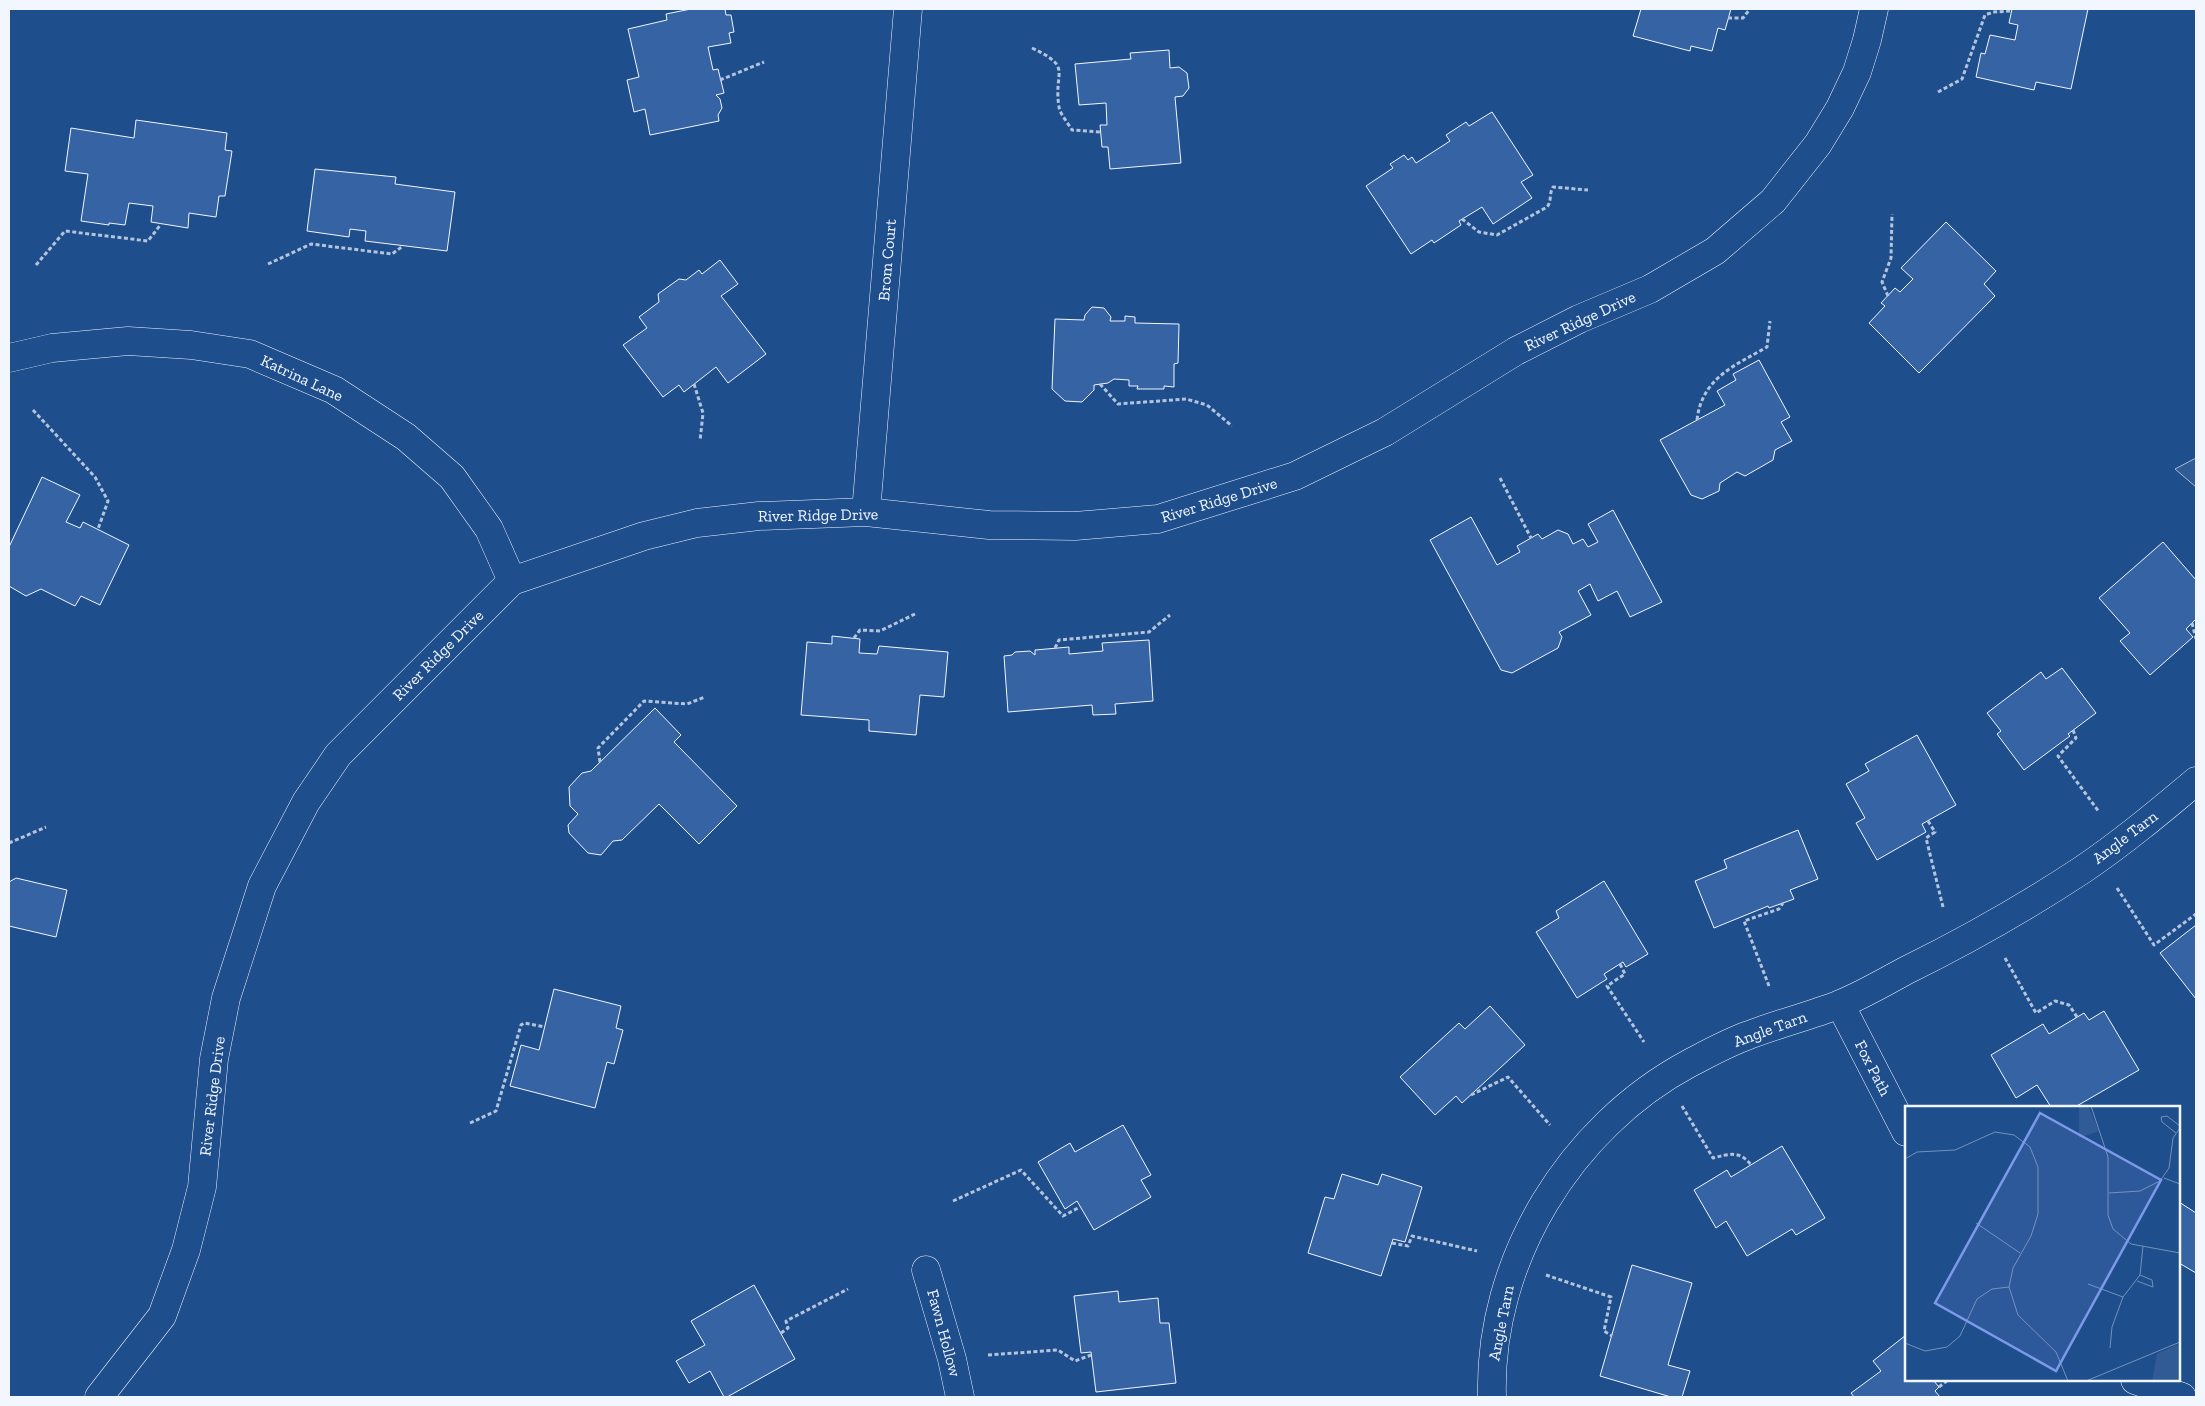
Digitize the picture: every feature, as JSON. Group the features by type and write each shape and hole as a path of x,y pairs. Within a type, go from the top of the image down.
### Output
{"street":[{"name":"Brom Court","path":"866,512 908,9"},
{"name":"River Ridge Drive","path":"99,1397 162,1316 186,1250 202,1187 214,1059 226,998 262,886 306,802 338,755 512,581 644,536 698,522 760,516 866,512 989,524 1075,526 1158,519 1295,476 1385,432 1516,351 1579,319 1650,289 1715,251 1773,201 1818,144 1840,108 1857,72 1874,9"},
{"name":"Katrina Lane","path":"9,358 52,348 128,341 191,345 250,354 334,390 406,437 452,477 489,529 512,581"},
{"name":"Angle Tarn","path":"1492,1397 1492,1378 1499,1318 1514,1262 1535,1218 1562,1176 1597,1134 1638,1097 1688,1064 1745,1036 1840,1004 1945,951 2083,869 2150,819 2196,781"},
{"name":"Fox Path","path":"1840,1004 1905,1130"},
{"name":"Fawn Hollow","path":"926,1270 952,1359 960,1397"},
{"path":"2138,1381 2182,1397"}],"path":[{"path":"1728,18 1743,18 1750,9"},
{"path":"1938,92 1962,80 1985,15 1993,12 2012,11"},
{"path":"1032,48 1052,57 1059,66 1059,108 1072,130 1100,132"},
{"path":"720,80 764,62"},
{"path":"1462,219 1479,232 1497,235 1547,207 1550,203 1553,187 1588,190"},
{"path":"1888,296 1882,282 1891,258 1892,214"},
{"path":"36,265 65,231 148,241 161,224"},
{"path":"268,264 311,244 392,254 403,246"},
{"path":"1697,420 1699,406 1717,376 1767,346 1770,321"},
{"path":"694,384 703,413 700,441"},
{"path":"1100,384 1118,404 1186,399 1207,405 1232,426"},
{"path":"33,410 95,477 108,501 98,529"},
{"path":"1500,478 1531,538"},
{"path":"854,638 860,630 880,631 915,614"},
{"path":"1055,648 1059,640 1149,632 1170,615"},
{"path":"2192,623 2196,639"},
{"path":"600,762 598,748 644,701 687,704 705,697"},
{"path":"2073,730 2076,738 2058,756 2099,812"},
{"path":"1928,821 1935,832 1926,838 1943,908"},
{"path":"9,843 46,827"},
{"path":"2117,888 2154,945 2196,914"},
{"path":"1768,986 1744,921 1779,909 1783,903"},
{"path":"2005,958 2036,1013 2055,1001 2069,1005 2077,1017"},
{"path":"1620,964 1625,974 1607,986 1644,1042"},
{"path":"470,1123 496,1111 521,1026 524,1023 544,1027"},
{"path":"1470,1095 1508,1077 1550,1126"},
{"path":"1681,1106 1712,1158 1733,1153 1745,1156 1752,1165"},
{"path":"953,1201 1021,1170 1063,1216 1080,1206"},
{"path":"1392,1243 1408,1246 1412,1236 1477,1252"},
{"path":"1545,1275 1612,1296 1604,1331 1612,1336"},
{"path":"781,1333 788,1328 786,1322 848,1289"},
{"path":"988,1355 1058,1350 1075,1361 1091,1356"},
{"path":"1939,1387 1947,1381"}],"shaded area":[{"path":"2196,458 2196,487 2175,469"}],"building":[{"path":"691,9 725,9 726,15 731,15 734,32 729,33 731,43 708,47 713,70 718,69 724,93 716,95 720,99 722,108 718,115 719,121 650,135 645,109 634,112 627,80 639,77 628,29 667,20 666,14"},
{"path":"1641,9 1731,9 1725,30 1718,28 1712,51 1691,46 1690,51 1633,36"},
{"path":"2012,9 2088,9 2071,89 2036,82 2034,90 1976,77 1981,53 1985,54 1990,35 2015,40 2018,25 2009,23"},
{"path":"1169,50 1170,68 1179,67 1187,73 1189,88 1183,96 1175,97 1181,163 1110,169 1108,147 1102,147 1100,125 1107,125 1106,103 1079,105 1075,64 1131,59 1130,53"},
{"path":"1492,112 1533,175 1521,182 1532,198 1493,224 1482,207 1459,221 1461,225 1434,243 1432,240 1411,254 1366,186 1393,168 1390,164 1404,155 1408,160 1412,157 1416,163 1450,141 1446,135 1466,122 1469,126"},
{"path":"136,120 227,133 225,150 232,151 225,196 219,196 216,217 189,213 188,228 151,222 153,206 129,203 125,225 81,221 88,174 65,171 71,128 134,138"},
{"path":"315,169 396,177 395,184 455,192 447,251 365,241 366,231 350,229 349,237 307,231"},
{"path":"1946,222 1996,271 1984,284 1995,296 1919,373 1869,323 1885,306 1881,303 1895,288 1900,292 1913,279 1901,268"},
{"path":"720,260 738,284 721,296 766,354 728,383 716,367 684,392 679,385 663,397 623,345 647,328 639,317 659,302 658,294 679,279 686,280 699,270 702,274"},
{"path":"1092,307 1104,308 1111,317 1110,321 1125,321 1125,316 1135,317 1135,323 1179,324 1178,363 1174,364 1174,387 1164,386 1164,389 1137,389 1138,386 1129,386 1129,380 1114,379 1108,383 1094,385 1094,390 1082,402 1065,401 1052,389 1055,319 1084,320 1085,315"},
{"path":"1759,360 1790,417 1781,422 1792,441 1775,450 1773,460 1745,476 1737,472 1720,483 1719,491 1702,499 1691,495 1660,440 1725,405 1717,391 1736,380 1733,374"},
{"path":"42,477 80,495 66,522 80,528 83,522 129,545 100,605 81,596 75,606 41,589 26,596 9,586 9,547"},
{"path":"1613,510 1662,602 1630,617 1617,591 1598,601 1590,584 1578,591 1591,615 1559,632 1562,637 1558,648 1512,673 1501,670 1430,540 1471,517 1497,565 1520,552 1517,546 1538,534 1542,539 1558,530 1568,534 1573,544 1583,539 1588,547 1598,542 1588,524"},
{"path":"2163,542 2196,580 2196,619 2186,629 2193,637 2150,675 2120,641 2130,633 2099,598"},
{"path":"832,636 860,639 859,653 877,654 879,646 948,652 944,697 920,695 916,735 869,731 869,720 801,715 807,642 832,644"},
{"path":"1149,640 1153,701 1115,704 1116,714 1093,715 1092,705 1008,712 1004,656 1012,655 1015,652 1030,651 1035,655 1035,650 1069,647 1069,654 1103,651 1102,643"},
{"path":"2062,668 2096,713 2068,734 2070,736 2024,770 1997,734 2001,731 1987,713 2041,672 2046,679"},
{"path":"655,708 681,735 674,742 737,806 699,844 659,804 622,840 613,841 601,855 588,853 569,833 568,825 578,814 570,806 569,787 582,773 591,771"},
{"path":"1917,735 1956,805 1922,824 1926,832 1877,860 1856,823 1865,818 1846,784 1869,771 1865,764"},
{"path":"1798,830 1818,879 1790,890 1794,899 1769,908 1768,906 1714,928 1695,881 1727,868 1724,860"},
{"path":"16,878 67,890 56,937 9,926 9,882"},
{"path":"1604,881 1648,954 1626,967 1623,962 1604,974 1607,979 1577,998 1536,932 1559,918 1556,911"},
{"path":"2196,925 2196,999 2160,953"},
{"path":"554,989 621,1006 616,1028 623,1030 614,1064 607,1062 595,1108 510,1086 521,1045 539,1050"},
{"path":"1490,1006 1525,1045 1462,1103 1456,1096 1435,1115 1400,1077 1459,1023 1465,1029"},
{"path":"2104,1011 2139,1070 2077,1106 2050,1106 2037,1085 2016,1098 1991,1055 2043,1024 2049,1034 2084,1013 2089,1020"},
{"path":"1123,1125 1151,1175 1141,1180 1151,1197 1094,1230 1077,1201 1065,1209 1038,1162 1070,1143 1075,1152"},
{"path":"1782,1146 1825,1218 1796,1235 1792,1229 1747,1256 1726,1221 1716,1228 1694,1190 1727,1170 1731,1177"},
{"path":"1342,1174 1378,1185 1382,1174 1422,1187 1405,1242 1393,1239 1381,1276 1308,1253 1325,1197 1334,1199"},
{"path":"2180,1203 2196,1213 2196,1273 2180,1264"},
{"path":"1632,1265 1692,1283 1668,1365 1690,1371 1682,1397 1671,1397 1600,1376"},
{"path":"754,1285 795,1359 727,1397 724,1397 710,1371 689,1383 676,1361 705,1345 691,1321"},
{"path":"1118,1291 1119,1302 1158,1298 1160,1323 1169,1323 1176,1383 1096,1392 1091,1352 1081,1353 1074,1296"},
{"path":"1905,1336 1905,1381 1934,1381 1939,1387 1935,1391 1940,1397 1854,1397 1851,1393 1881,1371 1873,1361"}]}
